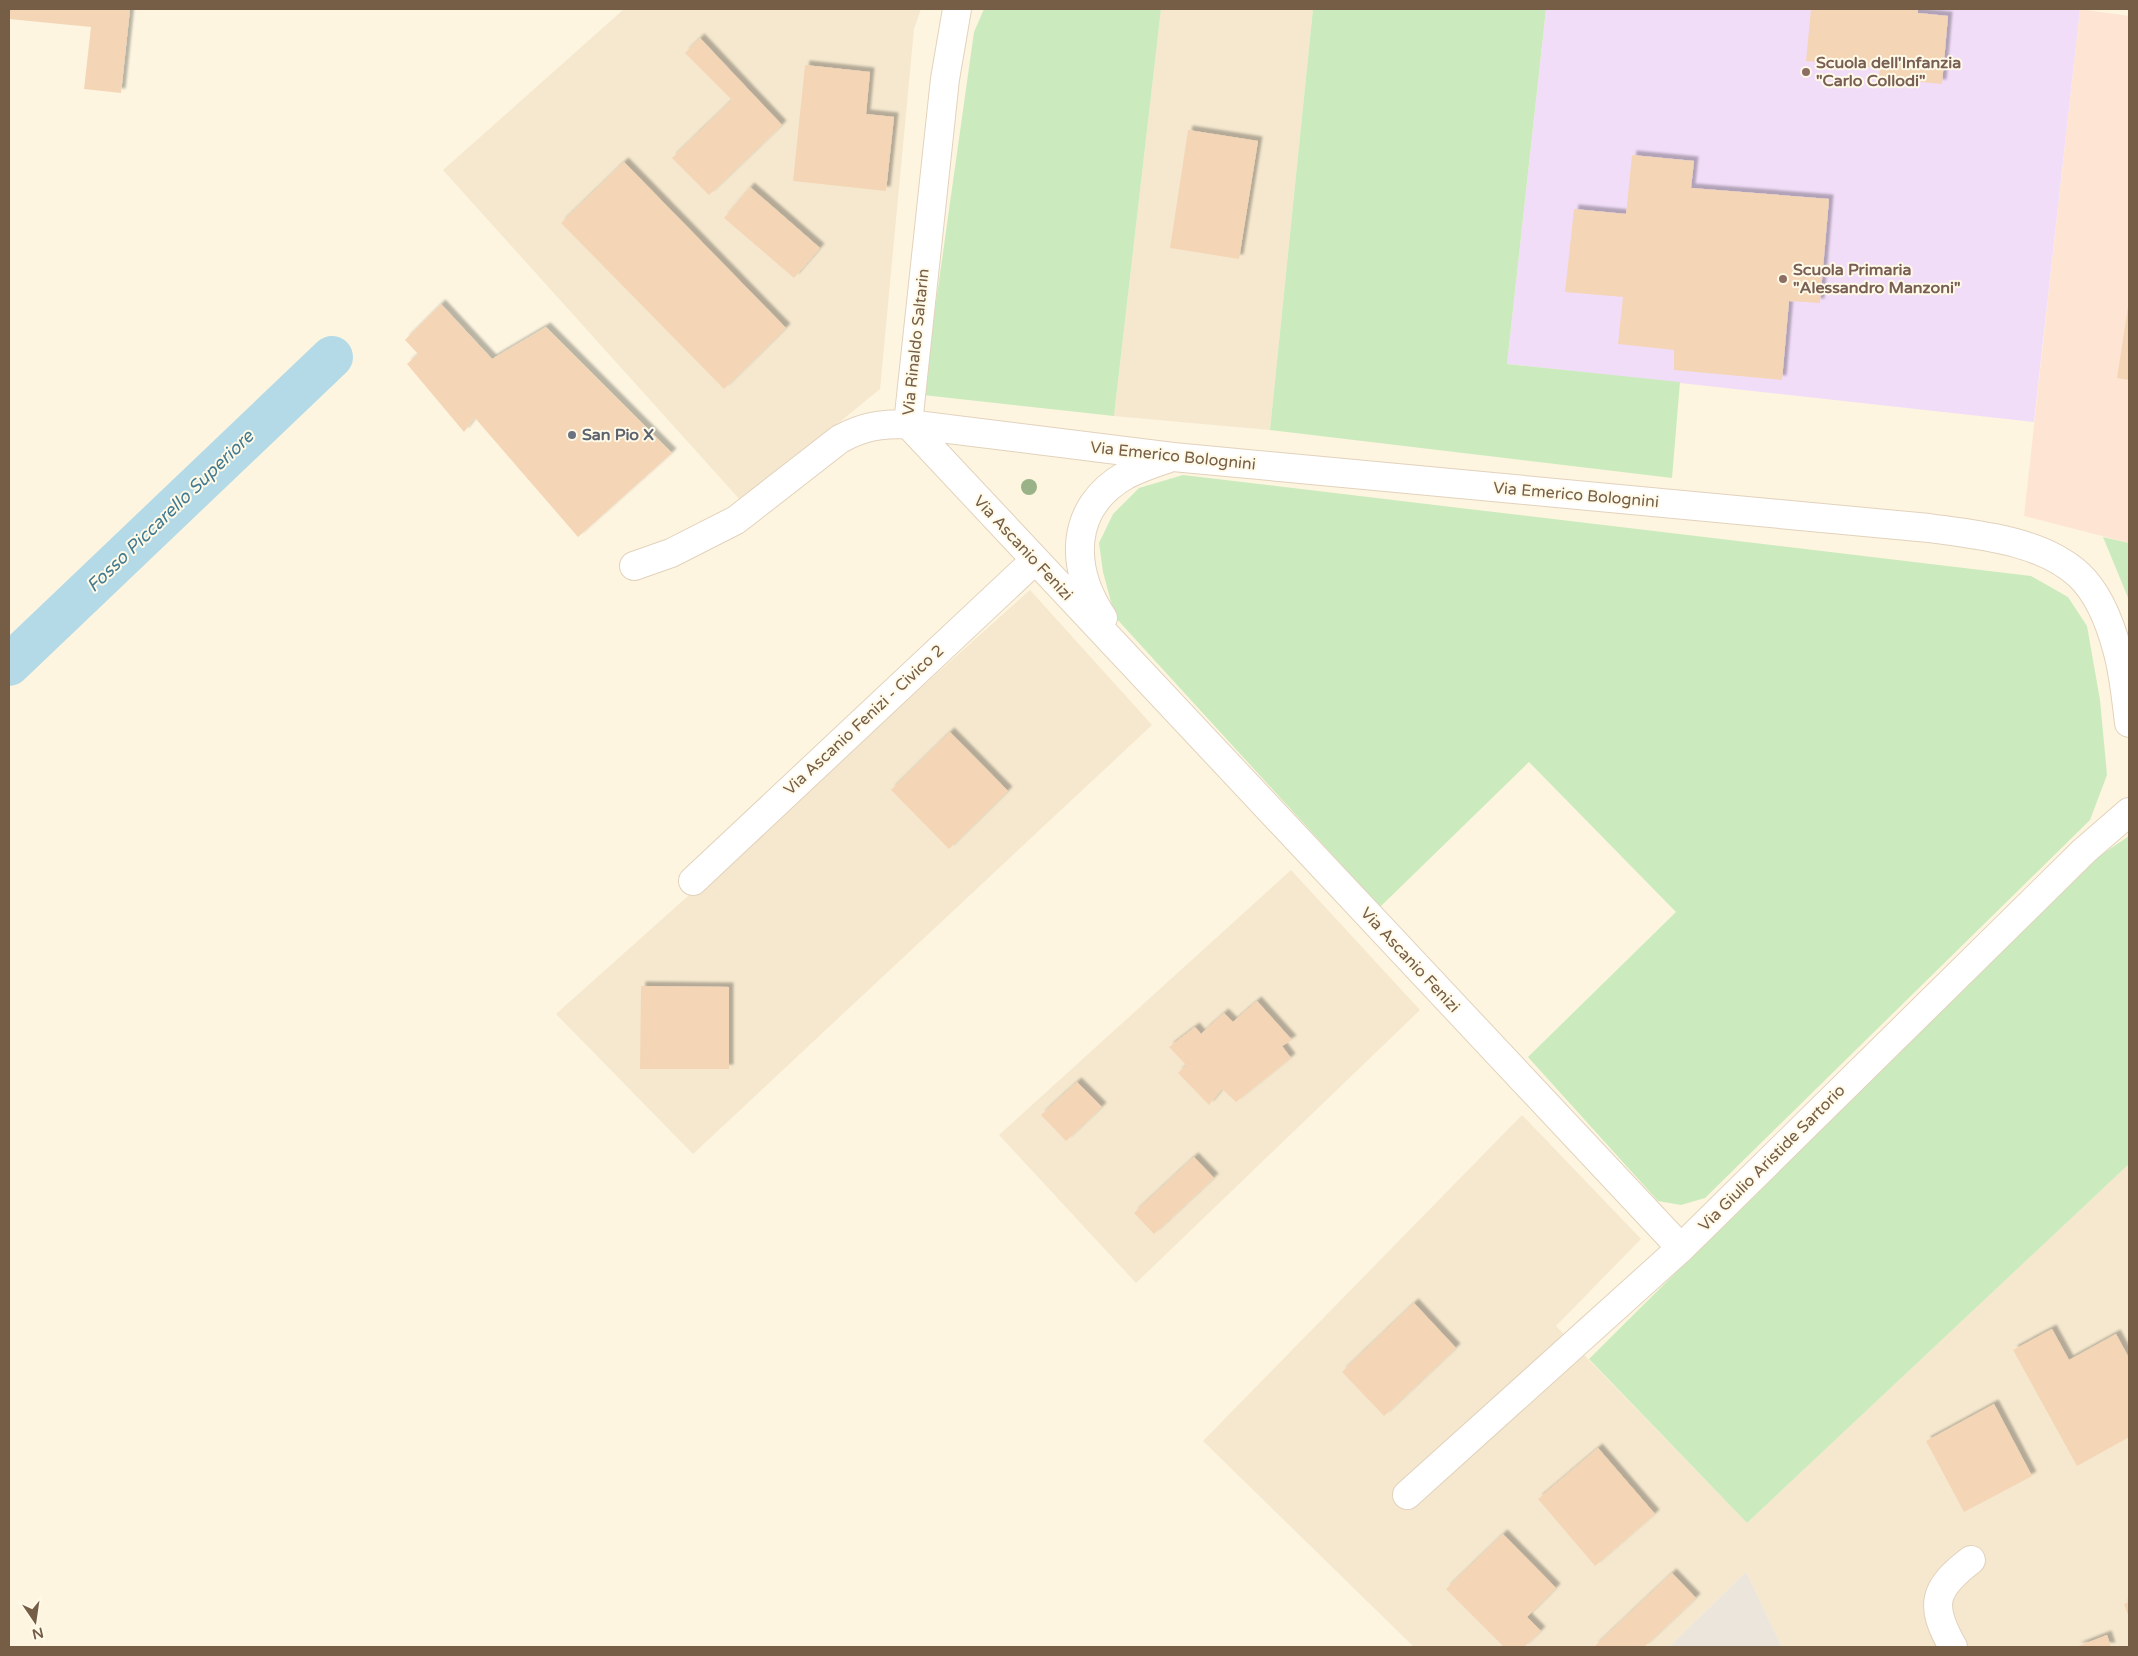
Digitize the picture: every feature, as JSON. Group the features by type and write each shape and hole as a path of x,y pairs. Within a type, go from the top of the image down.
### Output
{"street":[{"name":"Via Rinaldo Saltarin","path":"634,566 672,553 736,520 840,440 852,433 867,426 878,424 908,424 945,79 957,9"},
{"name":"Via Emerico Bolognini","path":"908,424 1173,457 1929,528 1972,534 2018,544 2047,555 2079,575 2104,610 2117,650 2129,723"},
{"name":"Via Ascanio Fenizi","path":"908,424 1681,1248"},
{"name":"Via Ascanio Fenizi","path":"1139,671 1101,615 1086,586 1080,562 1081,535 1093,506 1114,484 1140,468 1173,457"},
{"name":"Via Ascanio Fenizi - Civico 2","path":"693,881 1035,560"},
{"name":"Via Giulio Aristide Sartorio","path":"1407,1496 1681,1248 2084,851 2129,812"},
{"path":"1953,1647 1943,1629 1938,1612 1938,1597 1943,1585 1954,1573 1971,1560"}],"shaded area":[{"path":"624,9 921,9 914,29 880,389 742,502 443,170"},
{"path":"1161,9 1313,9 1270,430 1114,416"},
{"path":"1546,9 2080,9 2034,422 1507,364"},
{"path":"2080,9 2129,16 2129,543 2024,516"},
{"path":"1030,590 1152,725 693,1154 556,1014"},
{"path":"1291,870 1420,1010 1136,1283 999,1135"},
{"path":"1522,1115 1641,1239 1556,1326 1747,1523 2129,1164 2129,1647 1782,1647 1746,1572 1669,1647 1414,1647 1203,1441"},
{"path":"1746,1572 1782,1647 1669,1647"}],"green space":[{"path":"984,9 1161,9 1114,416 923,395 974,32"},
{"path":"1313,9 1546,9 1507,364 1680,382 1672,478 1270,430"},
{"path":"1183,475 2031,576 2068,597 2087,626 2100,700 2107,775 2090,820 1705,1198 1681,1205 1658,1201 1528,1057 1676,912 1529,762 1380,907 1115,617 1103,572 1099,543 1113,514 1139,488"},
{"path":"2103,537 2129,543 2129,600"},
{"path":"2129,836 2129,1164 1747,1523 1589,1359 2086,865"}],"building":[{"path":"9,9 130,9 121,93 84,89 91,27 9,19"},
{"path":"1811,9 1918,9 1918,13 1948,16 1942,84 1879,78 1880,68 1806,61"},
{"path":"700,38 782,125 709,195 672,158 732,100 685,53"},
{"path":"805,65 870,72 866,114 894,117 886,191 793,181"},
{"path":"1188,130 1258,141 1239,259 1170,248"},
{"path":"1632,155 1694,161 1691,188 1829,199 1820,303 1789,301 1782,380 1674,370 1674,350 1618,344 1623,297 1565,292 1574,209 1626,214"},
{"path":"624,162 786,328 724,389 561,223"},
{"path":"750,187 820,248 794,278 724,218"},
{"name":"San Pio X","path":"441,304 492,359 546,327 672,453 578,537 475,418 464,432 407,364 418,354 405,340"},
{"path":"2129,307 2129,380 2117,378"},
{"path":"950,732 1008,791 949,849 891,790"},
{"path":"641,986 729,987 729,1069 640,1069"},
{"path":"1257,1001 1292,1040 1282,1046 1291,1058 1236,1102 1222,1089 1209,1105 1178,1073 1186,1065 1169,1047 1195,1027 1201,1034 1224,1013 1233,1022"},
{"path":"1077,1082 1102,1107 1066,1141 1041,1115"},
{"path":"1194,1157 1214,1178 1154,1234 1134,1213"},
{"path":"1414,1303 1456,1348 1384,1416 1342,1372"},
{"path":"2052,1329 2069,1360 2116,1334 2129,1358 2129,1437 2077,1466 2013,1350"},
{"path":"1994,1404 2032,1476 1964,1512 1926,1441"},
{"path":"1598,1448 1655,1514 1595,1566 1538,1499"},
{"path":"1503,1534 1556,1588 1527,1617 1541,1631 1524,1647 1504,1647 1446,1589"},
{"path":"1672,1573 1696,1598 1644,1647 1594,1647"},
{"path":"2129,1602 2129,1618 2124,1604"},
{"path":"2107,1635 2111,1647 2076,1647"}],"waterway":[{"name":"Fosso Piccarello Superiore","path":"9,665 332,357"}],"place":[{"name":"Scuola dell'Infanzia \"Carlo Collodi\"","path":"1806,72"},
{"name":"Scuola Primaria \"Alessandro Manzoni\"","path":"1783,279"},
{"name":"San Pio X","path":"572,435"}]}
